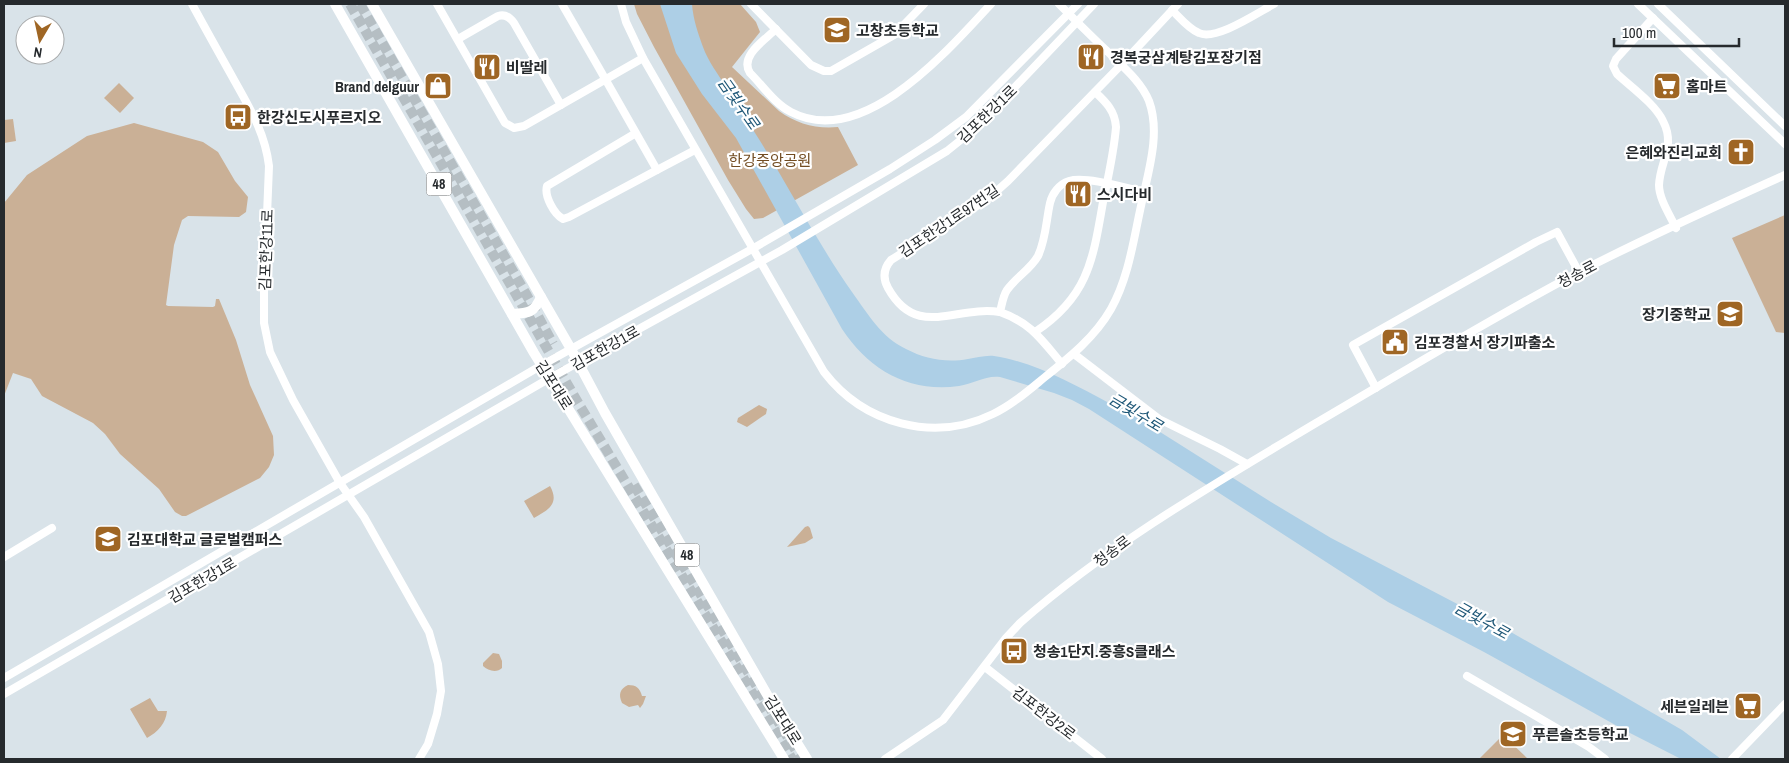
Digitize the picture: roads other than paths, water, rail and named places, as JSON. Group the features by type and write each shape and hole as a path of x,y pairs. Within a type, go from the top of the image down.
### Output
{"main road":[{"name":"김포대로","path":"336,4 542,365 784,759"},
{"name":"김포대로","path":"372,4 764,689 807,759"},
{"path":"512,314 530,312 537,306 541,297"}],"street":[{"name":"김포한강11로","path":"192,4 245,99 263,136 269,166 264,323 270,352 293,400 340,483 364,517 404,586 429,632 435,650 441,691 437,714 428,744 419,759"},
{"path":"437,4 506,124 510,127 519,128 644,58"},
{"path":"562,4 657,170"},
{"path":"621,4 626,22 644,58 695,150 824,372 842,393 864,408 895,423 942,428 972,422 993,414 1012,403 1074,354 1103,322 1119,293 1128,266 1154,136 1152,112 1142,88 1059,4"},
{"path":"751,4 810,65 824,71 837,69 894,35 924,4"},
{"path":"776,29 747,59 747,68 750,74 782,106 792,113 814,120 838,120 863,112 911,84 991,4"},
{"name":"김포한강1로","path":"5,675 542,365 752,249 890,169 954,127 1078,4"},
{"name":"김포한강1로","path":"4,694 550,378 782,250 947,151 978,127 1094,4"},
{"path":"1121,65 1178,4"},
{"path":"1172,10 1196,32 1212,35 1274,4"},
{"path":"1638,4 1785,144"},
{"path":"1658,4 1785,126"},
{"path":"458,40 498,16 508,17 514,23 561,105"},
{"path":"1653,18 1616,59 1613,66 1617,74 1660,115 1666,129 1668,150 1659,187 1663,201 1676,227"},
{"name":"김포한강1로97번길","path":"1060,365 1035,332 1019,320 1000,312 984,310 928,318 914,314 901,307 892,295 885,284 884,274 886,266 891,260 990,197 1121,65"},
{"path":"1035,332 1058,315 1075,295 1083,282 1094,250 1107,184 1116,119 1112,111 1095,92"},
{"path":"636,133 551,183 546,190 547,196 558,216 563,219 566,218 695,150"},
{"name":"청송로","path":"885,759 943,720 1006,638 1032,613 1141,530 1238,469 1376,388 1405,376 1580,274 1785,175"},
{"path":"1000,312 1006,291 1030,268 1039,254 1045,234 1050,204 1056,189 1068,181 1083,180 1144,192"},
{"name":"청송로","path":"1676,227 1785,180"},
{"path":"1376,388 1353,345 1557,232 1580,274"},
{"path":"1074,354 1159,420 1247,464"},
{"name":"김포한강11로","path":"348,495 426,636 435,666 437,691 434,713 425,742 415,759"},
{"path":"4,557 52,528"},
{"name":"김포한강2로","path":"984,667 1102,759"},
{"path":"5,675 13,688"},
{"path":"1467,676 1589,747 1606,759"},
{"path":"1734,757 1785,704"}],"water":[{"name":"금빛수로","path":"660,4 692,4 699,36 713,67 840,274 876,324 897,344 928,358 952,361 994,356 1009,359 1038,368 1109,403 1111,401 1331,538 1509,631 1682,730 1721,759 1681,759 1388,602 1089,409 1072,400 1000,377 990,377 959,386 923,386 892,376 878,367 853,344 842,329 736,138 702,94 676,53"}],"tunnel":[{"path":"350,4 577,401 792,759"},
{"path":"360,4 553,344"},
{"path":"634,485 801,759"}],"place":[{"name":"고창초등학교","path":"837,30"},
{"name":"경복궁삼계탕김포장기점","path":"1091,57"},
{"name":"비딸레","path":"487,67"},
{"name":"Brand delguur","path":"438,86"},
{"name":"홈마트","path":"1667,86"},
{"name":"한강신도시푸르지오","path":"238,117"},
{"name":"은혜와진리교회","path":"1741,152"},
{"name":"스시다비","path":"1078,194"},
{"name":"장기중학교","path":"1730,314"},
{"name":"김포경찰서 장기파출소","path":"1395,342"},
{"name":"김포대학교 글로벌캠퍼스","path":"108,539"},
{"name":"청송1단지.중흥S클래스","path":"1014,651"},
{"name":"세븐일레븐","path":"1748,706"},
{"name":"푸른솔초등학교","path":"1513,734"}],"park label":[{"name":"한강중앙공원","path":"770,160"}]}
